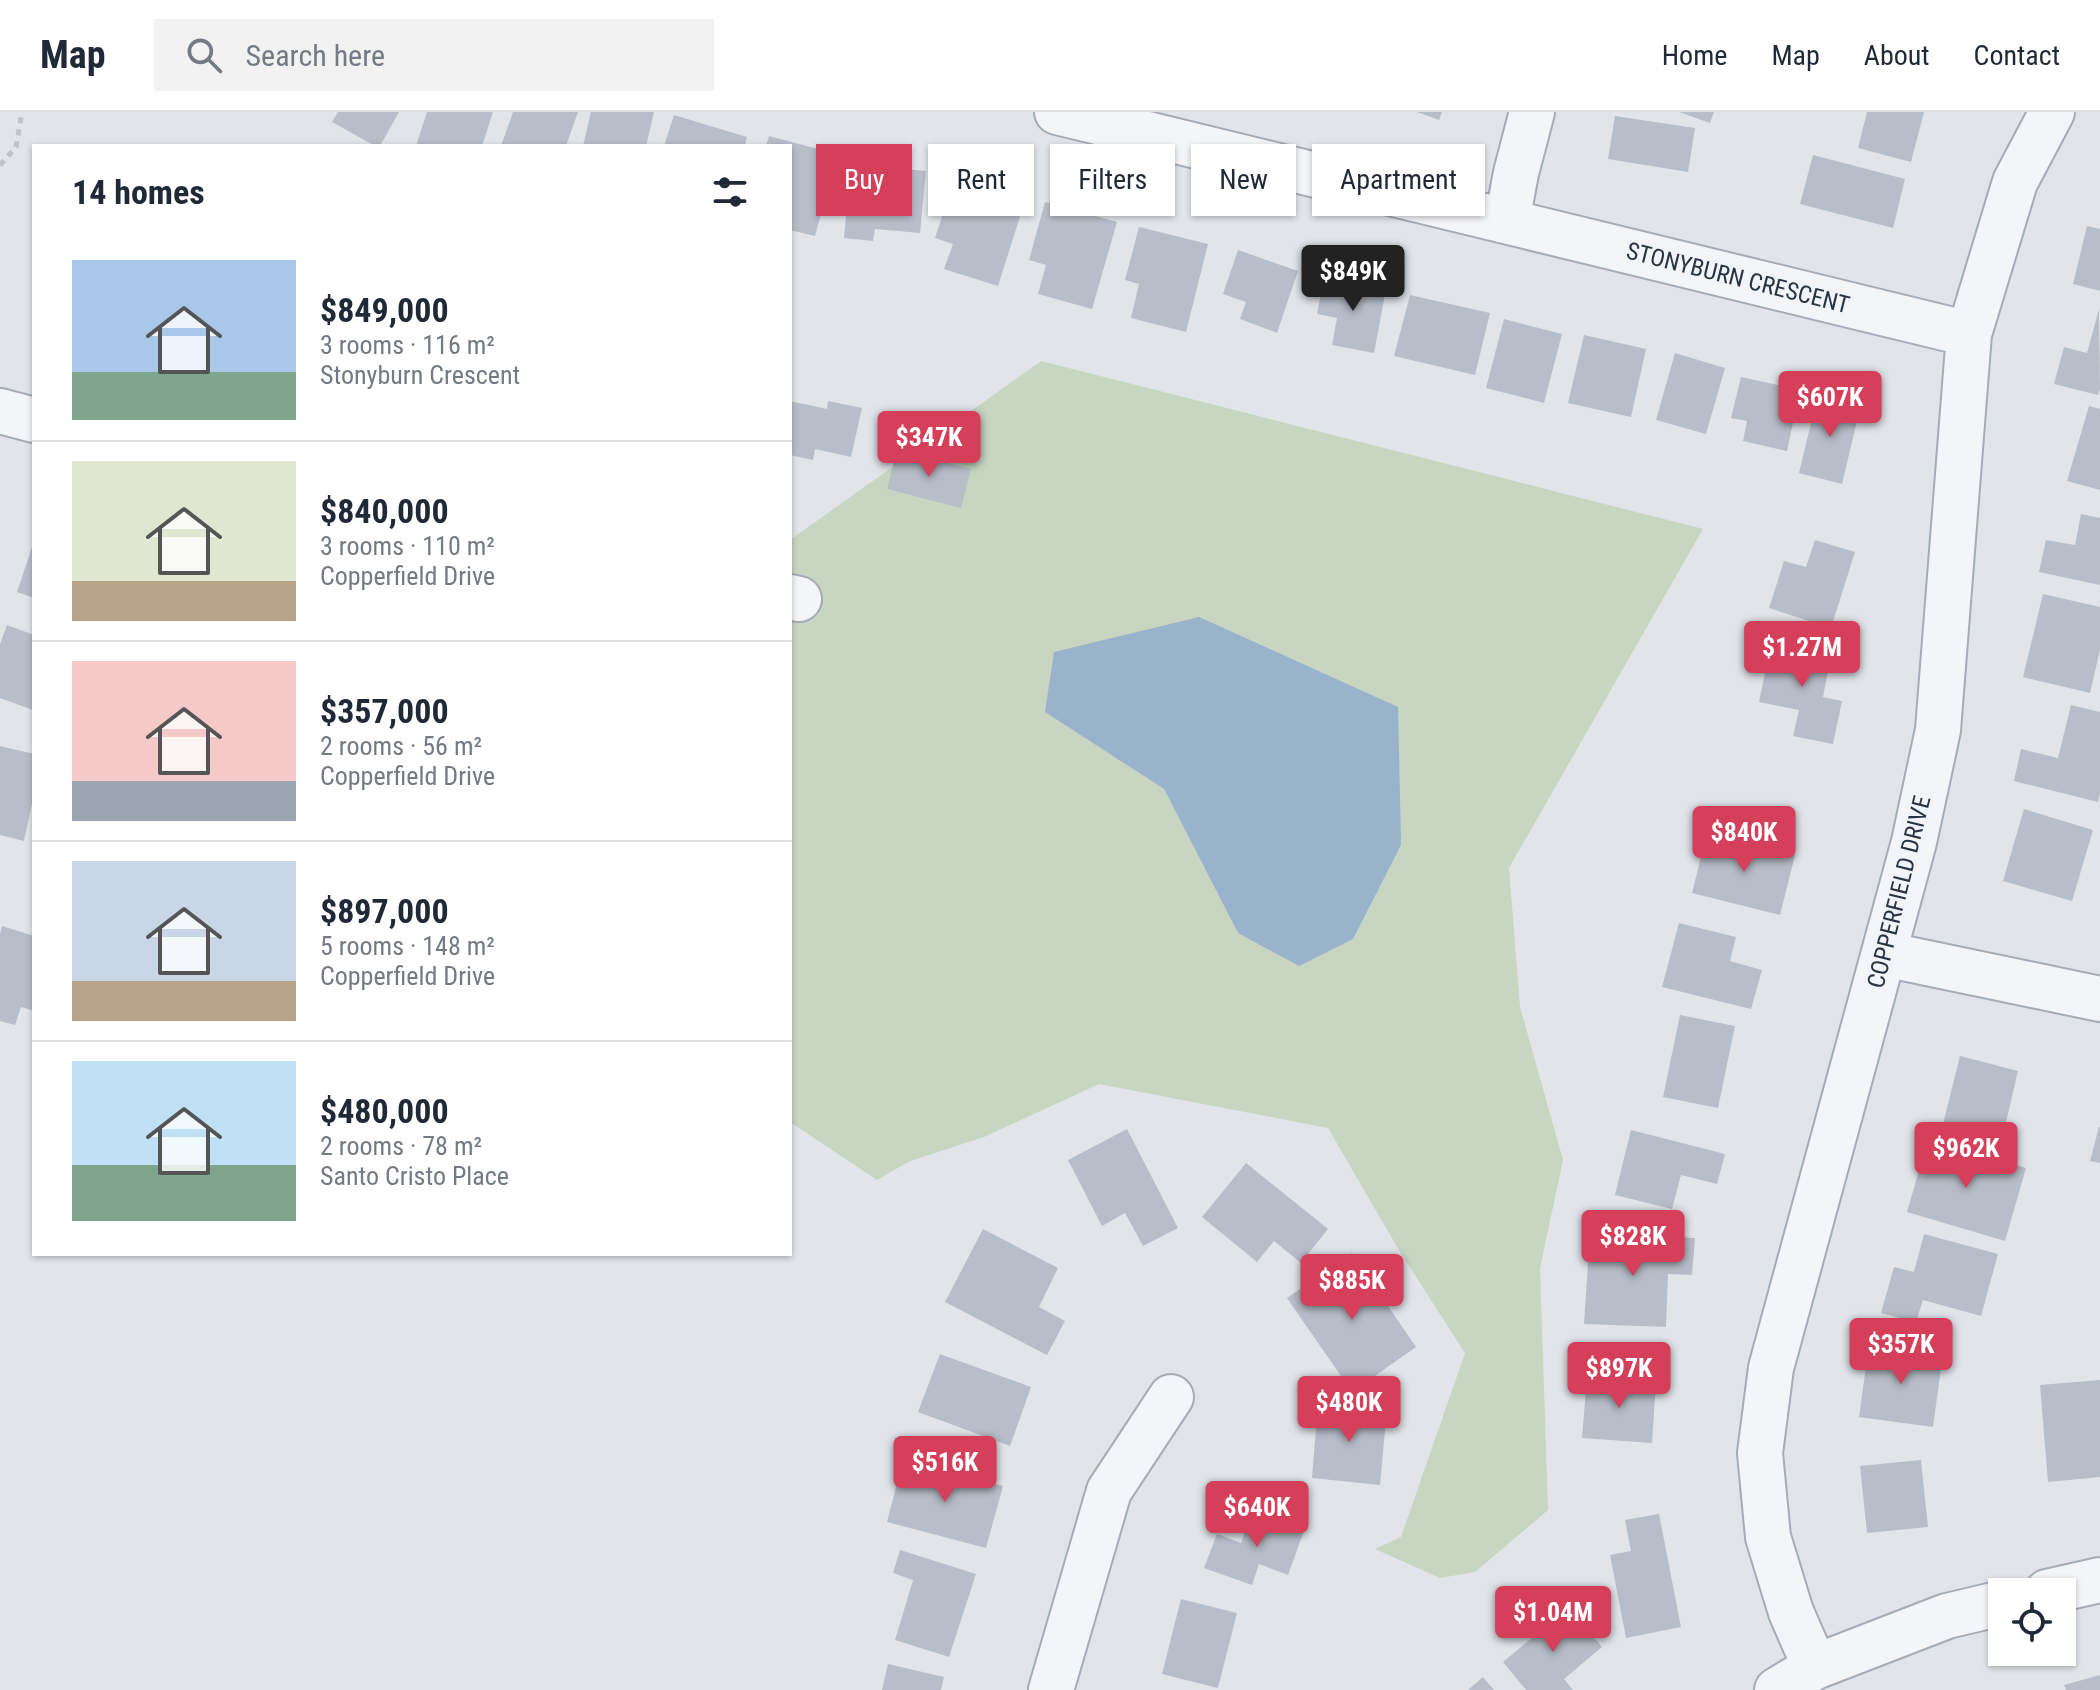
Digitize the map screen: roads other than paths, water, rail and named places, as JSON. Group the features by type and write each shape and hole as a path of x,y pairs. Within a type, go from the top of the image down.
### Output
{"street":[{"name":"STONYBURN CRESCENT","path":"1057,112 1969,334"},
{"path":"1507,221 1532,112"},
{"name":"COPPERFIELD DRIVE","path":"1815,1667 1791,1612 1768,1537 1760,1453 1771,1368 1914,842 1938,730 1969,334 2015,182 2052,112"},
{"path":"0,411 32,419"},
{"path":"1884,954 2100,999"},
{"path":"1051,1690 1109,1491 1171,1397"},
{"path":"2076,1585 2100,1580"},
{"path":"1777,1690 1815,1667 1947,1616 1988,1606"}],"water":[{"path":"1199,617 1398,707 1401,845 1353,939 1299,966 1238,933 1164,789 1045,712 1054,652"}]}
